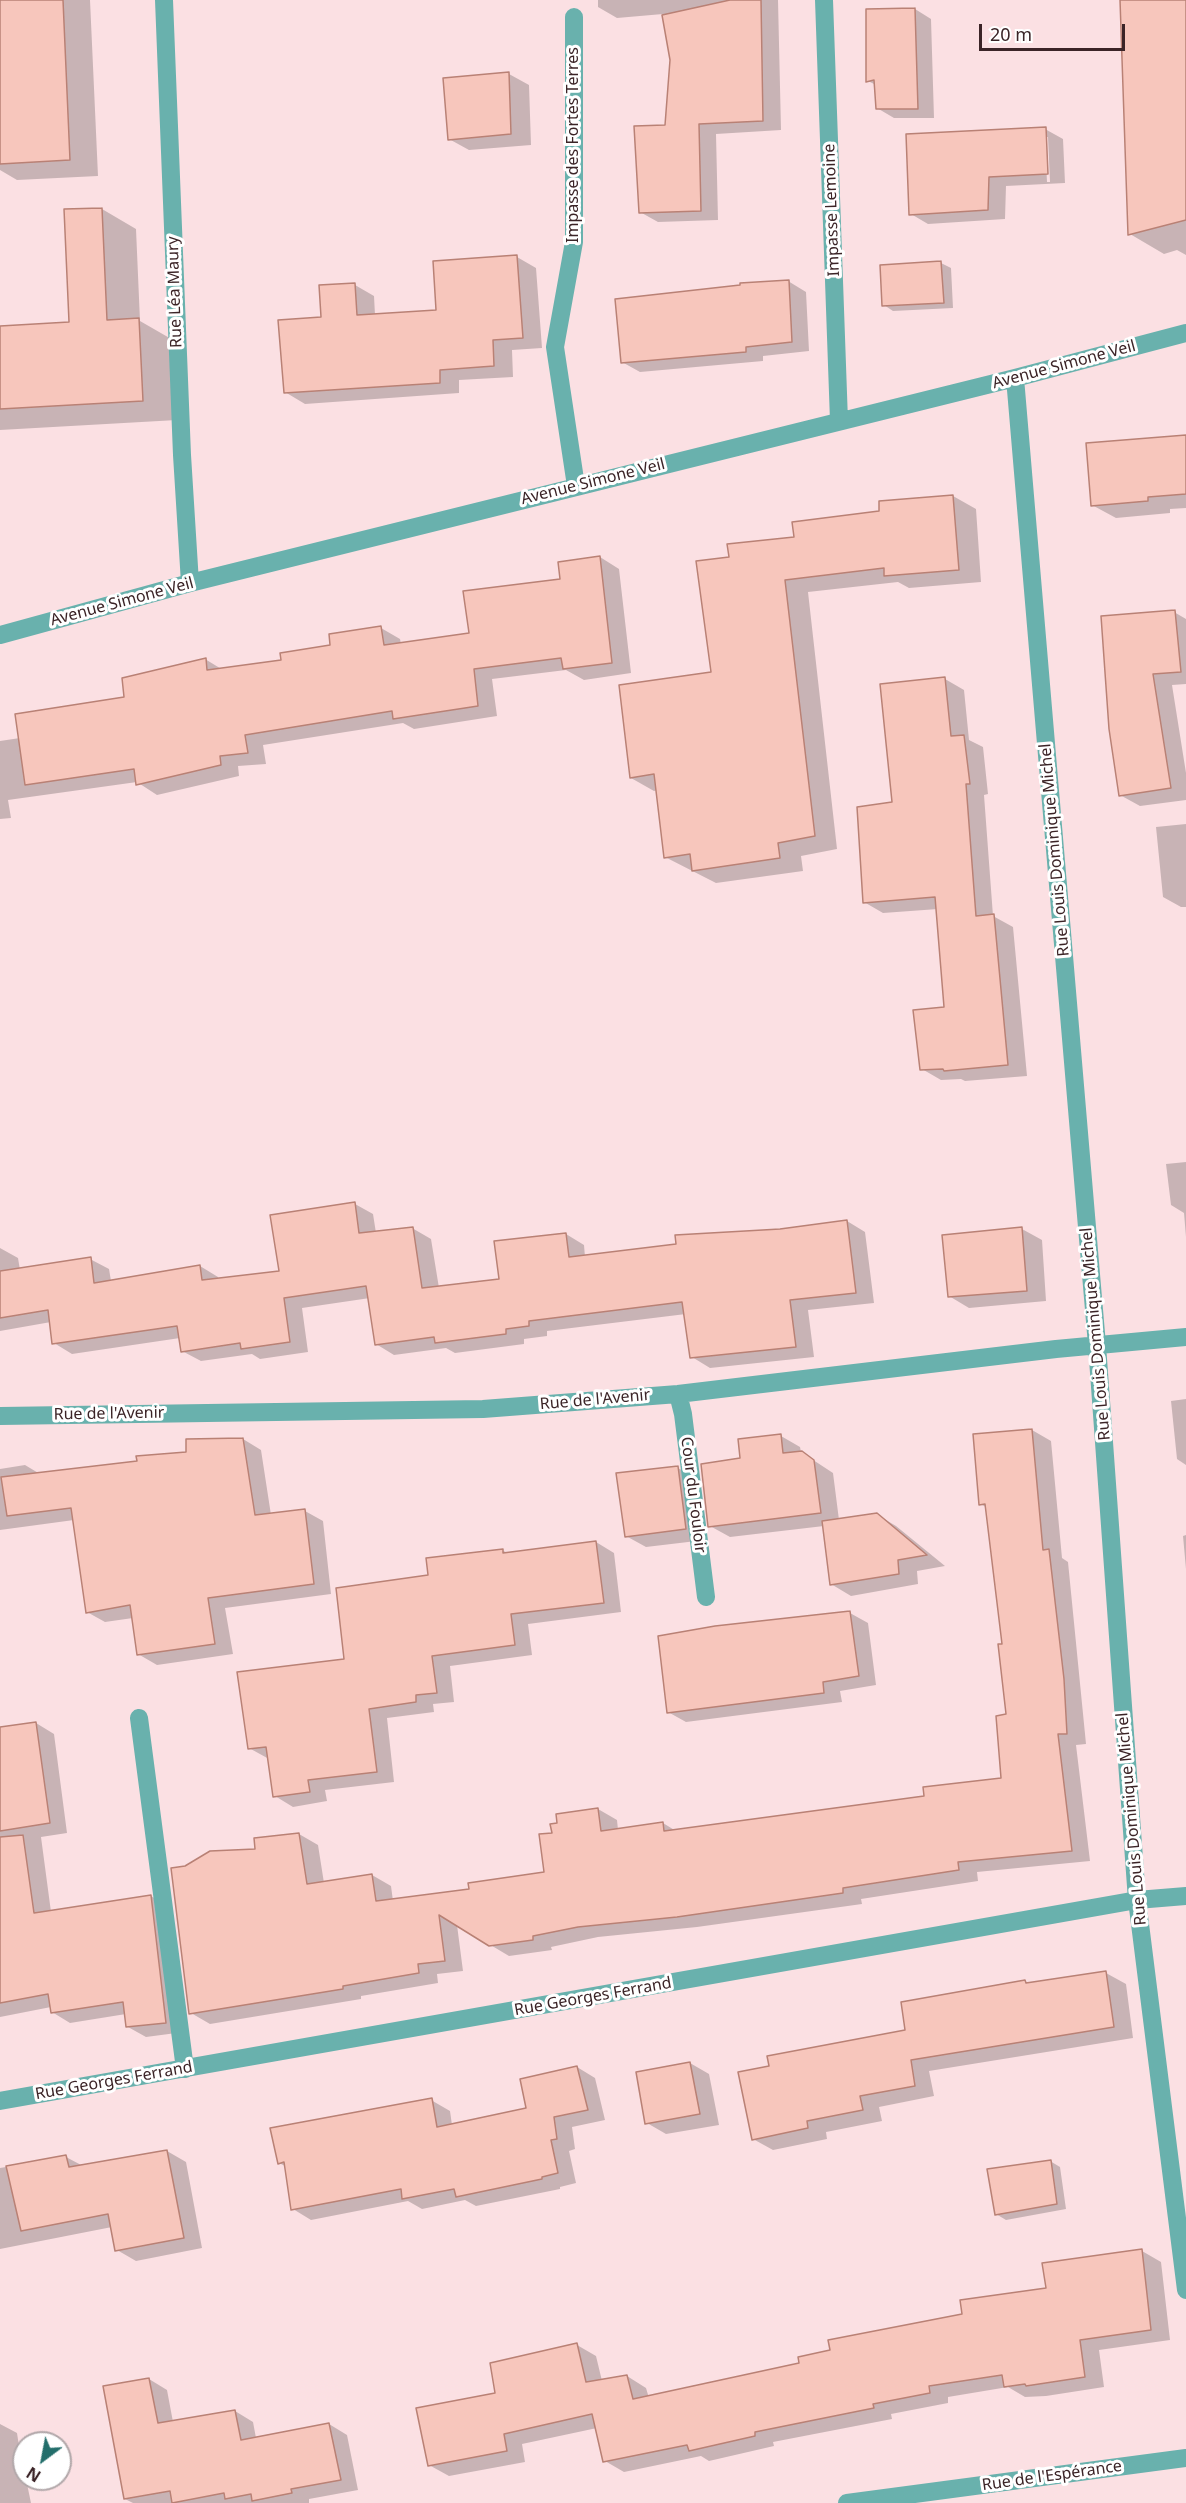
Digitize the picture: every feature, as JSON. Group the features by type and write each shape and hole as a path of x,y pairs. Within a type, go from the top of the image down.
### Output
{"street":[{"name":"Rue Léa Maury","path":"164,0 182,455 190,583"},
{"name":"Impasse Lemoine","path":"824,0 839,421"},
{"name":"Impasse des Fortes Terres","path":"574,17 574,242 555,347 576,486"},
{"name":"Avenue Simone Veil","path":"0,635 190,583 1015,378 1186,333"},
{"name":"Rue Louis Dominique Michel","path":"1015,378 1097,1345 1137,1900 1186,2290"},
{"name":"Rue de l'Avenir","path":"0,1416 483,1409 678,1394 1097,1345 1186,1337"},
{"name":"Cour du Fouloir","path":"678,1394 683,1414 706,1597"},
{"path":"139,1718 185,2069"},
{"name":"Rue Georges Ferrand","path":"0,2101 1137,1900 1186,1896"},
{"name":"Rue de l'Espérance","path":"847,2503 952,2497 1186,2458"}],"building":[{"path":"0,0 63,0 70,160 0,164"},
{"path":"730,0 761,0 763,121 699,124 701,211 639,213 634,126 665,125 670,60 662,15"},
{"path":"1120,0 1186,0 1186,220 1128,235"},
{"path":"915,8 918,109 876,109 874,80 866,82 866,9"},
{"path":"509,72 511,134 448,140 443,78"},
{"path":"1046,127 1048,174 989,177 988,210 909,215 906,134"},
{"path":"102,208 107,320 139,318 143,401 0,409 0,326 69,322 64,209"},
{"path":"517,255 523,338 493,340 494,366 440,370 440,383 284,393 278,320 321,317 319,285 355,283 357,315 436,310 433,261"},
{"path":"941,261 944,303 882,306 880,265"},
{"path":"789,280 792,342 746,347 746,352 621,363 615,299 740,285 740,283"},
{"path":"1186,435 1186,494 1148,497 1148,501 1091,506 1086,443"},
{"path":"953,495 959,570 884,576 884,568 785,580 815,836 778,843 780,858 692,871 690,854 664,858 654,774 630,778 619,685 711,672 696,561 729,557 727,544 794,537 792,522 879,511 879,501"},
{"path":"600,556 612,663 563,669 561,658 474,669 478,706 393,719 392,711 245,735 248,753 220,756 221,765 136,785 134,769 25,785 15,714 124,697 122,678 206,658 207,670 281,660 280,653 330,645 329,634 381,626 384,645 469,633 463,591 560,579 558,562"},
{"path":"1175,610 1181,672 1153,674 1171,788 1119,796 1109,729 1101,616"},
{"path":"945,677 951,736 964,735 970,784 966,784 976,916 994,914 1008,1065 944,1071 943,1069 920,1070 913,1010 944,1007 935,897 863,903 857,807 892,802 880,684"},
{"path":"355,1202 359,1233 413,1227 422,1288 499,1279 494,1241 566,1233 569,1257 676,1244 675,1235 780,1229 847,1220 856,1293 790,1300 796,1347 690,1358 682,1302 529,1321 529,1326 506,1329 506,1334 435,1343 434,1337 375,1345 366,1286 284,1298 290,1342 241,1349 240,1343 181,1352 177,1326 52,1344 48,1310 0,1318 0,1271 91,1257 94,1283 200,1265 202,1280 279,1271 270,1215"},
{"path":"1022,1227 1027,1291 948,1297 942,1235"},
{"path":"1032,1429 1043,1550 1049,1549 1064,1679 1067,1734 1058,1734 1072,1851 958,1862 959,1870 843,1888 843,1893 677,1917 578,1927 533,1936 533,1940 489,1946 439,1915 445,1961 418,1964 419,1973 343,1986 343,1989 189,2014 171,1868 185,1866 210,1851 255,1849 254,1838 299,1833 307,1884 372,1874 376,1901 469,1889 468,1883 544,1872 539,1834 552,1833 550,1824 557,1823 556,1814 598,1808 601,1831 663,1822 664,1831 924,1796 923,1787 1001,1778 996,1716 1006,1714 998,1644 1002,1644 985,1504 979,1505 973,1434"},
{"path":"781,1434 783,1453 802,1451 814,1460 821,1513 708,1527 701,1464 740,1458 738,1439"},
{"path":"243,1438 255,1515 305,1509 314,1584 208,1598 215,1644 137,1655 130,1605 86,1613 71,1508 7,1516 1,1477 137,1461 136,1456 186,1452 186,1439"},
{"path":"678,1466 686,1529 625,1537 616,1473"},
{"path":"877,1513 927,1555 898,1560 899,1574 830,1585 822,1521"},
{"path":"596,1541 604,1603 511,1614 515,1645 432,1656 437,1693 416,1695 416,1702 369,1709 377,1772 308,1780 310,1792 273,1797 266,1747 248,1749 237,1672 344,1659 336,1588 428,1575 426,1558 503,1549 503,1553"},
{"path":"850,1611 859,1676 823,1682 824,1693 667,1713 658,1636 715,1626"},
{"path":"36,1722 50,1823 0,1831 0,1727"},
{"path":"23,1835 34,1913 151,1895 166,2023 126,2027 123,2002 51,2013 48,1994 0,2003 0,1837"},
{"path":"1106,1971 1114,2027 911,2060 915,2086 860,2096 863,2110 807,2121 808,2128 752,2140 738,2072 769,2066 767,2056 905,2030 901,2002 1025,1980 1026,1983"},
{"path":"690,2062 700,2114 645,2124 636,2072"},
{"path":"577,2066 588,2110 554,2117 557,2139 551,2140 558,2173 542,2177 542,2179 456,2197 454,2189 402,2199 401,2189 291,2210 284,2162 278,2164 270,2128 432,2098 437,2127 526,2108 520,2079"},
{"path":"167,2150 184,2238 115,2251 108,2214 21,2231 6,2166 66,2155 69,2167"},
{"path":"1051,2160 1057,2204 995,2215 987,2169"},
{"path":"1142,2249 1151,2330 1080,2340 1085,2377 1004,2387 1002,2375 929,2386 930,2393 873,2404 874,2408 755,2432 755,2436 689,2451 687,2445 603,2462 592,2414 504,2434 507,2451 428,2466 416,2408 495,2393 490,2363 577,2343 586,2382 627,2375 633,2399 799,2363 798,2357 830,2350 828,2340 962,2314 960,2300 1046,2288 1042,2263"},
{"path":"149,2378 158,2423 235,2410 241,2440 329,2423 341,2480 291,2489 292,2493 252,2501 251,2494 225,2499 224,2493 172,2503 170,2491 124,2499 103,2386"}]}
